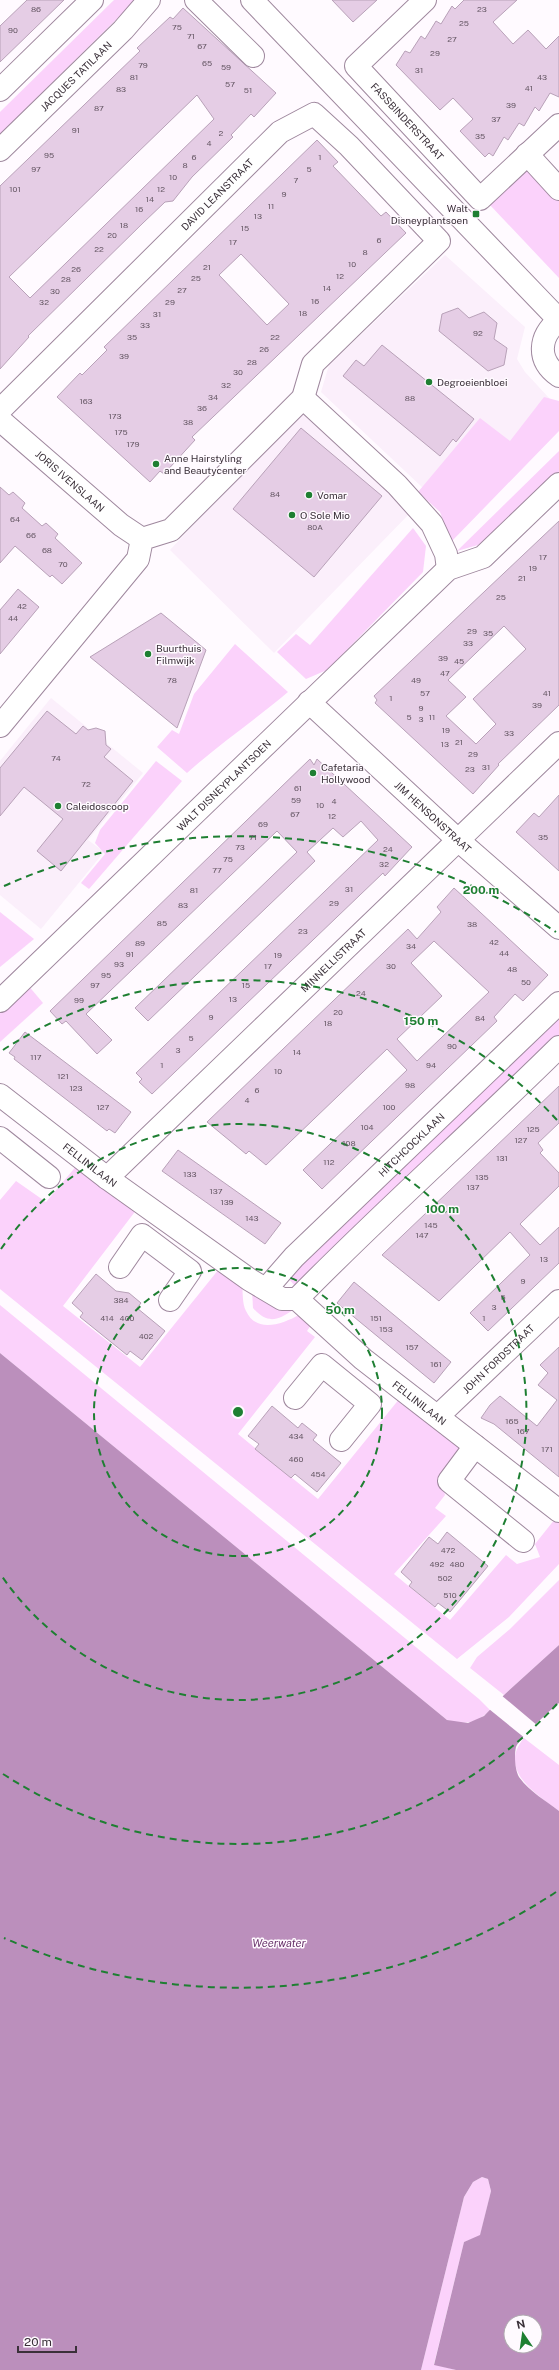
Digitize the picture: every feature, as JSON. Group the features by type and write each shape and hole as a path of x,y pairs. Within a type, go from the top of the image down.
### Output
{"street":[{"path":"0,90 92,0"},
{"name":"JACQUES TATILAAN","path":"0,150 123,30 149,0"},
{"path":"196,0 253,56"},
{"path":"252,0 559,320 550,328 544,338 542,350 545,361 552,371 559,376"},
{"name":"FASSBINDERSTRAAT","path":"425,0 356,66 480,199 559,125"},
{"name":"DAVID LEANSTRAAT","path":"0,410 280,132 314,114 349,146 439,241 313,364 303,398"},
{"path":"527,154 559,188"},
{"path":"0,726 138,558 142,539 171,530 303,398 397,485 432,524 446,554 448,569"},
{"name":"JORIS IVENSLAAN","path":"0,420 121,525 142,539"},
{"name":"WALT DISNEYPLANTSOEN","path":"0,1001 448,569 483,557 559,484"},
{"name":"JIM HENSONSTRAAT","path":"309,702 458,840 559,928"},
{"name":"MINNELLISTRAAT","path":"107,1178 559,743"},
{"name":"HITCHCOCKLAAN","path":"266,1290 294,1257 559,1003"},
{"path":"297,1299 365,1230 519,1087 559,1046"},
{"name":"FELLINILAAN","path":"0,1095 107,1178 266,1290 282,1299 297,1299 363,1359 559,1511"},
{"path":"0,1138 49,1177"},
{"path":"167,1254 182,1231"},
{"path":"120,1267 142,1235 190,1271 170,1300"},
{"name":"JOHN FORDSTRAAT","path":"438,1416 559,1301"},
{"path":"344,1383 363,1359"},
{"path":"295,1398 322,1366 370,1404 341,1440"},
{"path":"475,1446 448,1481 523,1541"}],"shaded area":[{"path":"114,0 136,0 0,134 0,112"},
{"path":"528,166 559,200 559,278 489,204"},
{"name":"Degroeienbloei","path":"445,255 525,327 517,359 525,372 550,399 458,521 321,392 329,365"},
{"path":"544,397 559,401 559,431 451,542 440,512 418,492 480,418 510,441"},
{"path":"301,408 412,511 274,653 170,550"},
{"path":"559,451 559,475 478,545 457,551"},
{"path":"413,528 426,546 423,572 327,670 306,679 277,652 296,634 310,645"},
{"path":"235,644 288,692 187,773 157,747 172,730 179,734 194,694"},
{"name":"Caleidoscoop","path":"51,698 143,773 88,840 104,852 41,929 0,895 0,761"},
{"path":"156,761 182,781 89,889 81,883 105,854 95,843 100,830"},
{"path":"0,912 34,939 0,967"},
{"path":"27,984 43,1003 0,1042 0,1010"},
{"path":"559,1014 559,1037 295,1286 288,1278"},
{"path":"78,1164 137,1209 63,1306 140,1367 219,1269 242,1283 243,1301 246,1311 257,1323 263,1325 278,1324 299,1315 311,1325 307,1331 315,1337 238,1434 318,1499 400,1398 466,1448 441,1477 445,1495 435,1508 446,1516 394,1574 450,1620 506,1555 517,1564 540,1557 535,1544 555,1519 559,1522 559,1564 509,1617 457,1659 0,1289 0,1200 16,1181 46,1202"},
{"path":"252,1290 292,1308 293,1310 282,1317 268,1319 263,1317 253,1308"},
{"path":"0,1305 479,1699 490,1710 475,1721 459,1723 447,1720 0,1353"},
{"path":"559,1580 559,1645 504,1695 470,1668 477,1657 510,1629"},
{"path":"524,1738 559,1765 559,1811 531,1789 517,1771 515,1761 517,1750"},
{"path":"482,2177 488,2179 491,2191 480,2236 464,2242 434,2364 456,2370 421,2370 464,2197 473,2182"}],"water":[{"name":"Weerwater","path":"0,1353 447,1720 468,1723 484,1716 504,1695 559,1645 559,1703 523,1737 516,1747 515,1758 519,1777 523,1782 559,1811 559,2370 456,2370 434,2365 464,2242 480,2235 491,2191 488,2179 482,2177 473,2182 464,2197 421,2370 0,2370"}],"pier":[{"path":"501,1695 538,1726 526,1739 489,1709"}],"building":[{"path":"27,0 64,0 0,62 0,26"},
{"path":"332,0 377,0 353,22"},
{"path":"464,0 517,0 493,22 513,44 528,30 546,49 559,36 559,97 550,93 539,111 535,107 524,126 519,123 508,140 504,137 493,156 489,153 485,157 460,131 473,119 453,98 440,110 396,65 405,51 410,53 421,36 425,39 436,21 441,24 452,6 455,9"},
{"path":"183,8 276,93 254,117 251,114 231,135 233,137 192,177 173,201 165,202 28,336 29,337 0,369 0,186 140,51 137,48 170,17 173,19","holes":["197,95 214,119 30,298 9,277"]},
{"path":"317,140 338,162 333,166 381,216 386,212 406,233 192,437 195,440 164,474 160,471 150,482 57,397 80,373 82,375 107,350 104,347","holes":["241,254 289,304 267,325 219,275"]},
{"path":"458,308 469,318 484,312 497,323 494,339 507,348 504,365 488,371 439,331 442,314"},
{"path":"382,345 474,419 456,442 453,439 440,456 343,376 356,360 364,366"},
{"path":"301,428 382,496 314,577 233,509"},
{"path":"0,487 9,495 13,492 25,503 22,508 42,526 46,523 58,534 55,538 82,563 62,584 52,575 50,577 15,546 0,563"},
{"path":"559,521 559,705 498,764 499,765 473,794 375,703 377,700 374,696","holes":["504,626 526,649 473,699 496,724 476,744 446,716 466,697 448,680"]},
{"path":"18,589 39,607 0,654 0,610"},
{"path":"161,613 206,650 177,728 90,657"},
{"path":"47,711 76,734 83,726 88,730 96,728 105,731 106,745 111,749 104,757 133,781 61,871 37,851 63,819 24,787 0,816 0,768"},
{"path":"310,759 314,765 317,759 412,847 385,876 383,873 152,1094 139,1082 142,1079 136,1073 378,840 361,821 343,837 333,828 307,852 315,861 148,1021 135,1008 297,852 277,831 86,1014 112,1040 97,1054 66,1021 62,1024 50,1011"},
{"path":"559,795 559,871 516,832 534,813 539,817"},
{"path":"454,888 548,975 523,1001 515,994 494,1017 497,1021 322,1189 303,1170 407,1070 387,1049 266,1165 249,1151 246,1154 207,1122 408,929 417,939 441,912 437,907","holes":["434,941 489,992 417,1061 397,1039 442,996 411,963"]},
{"path":"25,1032 131,1112 115,1133 109,1129 107,1131 14,1059 15,1057 9,1053"},
{"path":"559,1086 559,1123 538,1143 543,1150 540,1153 559,1173 559,1186 520,1224 540,1245 559,1227 559,1263 488,1331 470,1313 530,1255 510,1232 439,1301 382,1255"},
{"path":"178,1150 281,1223 265,1244 162,1171"},
{"path":"96,1274 116,1291 129,1293 141,1303 137,1308 165,1331 142,1360 130,1351 127,1355 80,1317 83,1313 72,1303"},
{"path":"354,1282 451,1362 434,1383 337,1303"},
{"path":"559,1347 559,1477 494,1424 481,1418 490,1405 500,1396 537,1426 557,1400 538,1385 548,1373 540,1365"},
{"path":"272,1406 298,1428 302,1423 317,1435 313,1440 341,1463 317,1492 295,1474 291,1478 255,1449 259,1444 248,1436"},
{"path":"447,1532 488,1566 450,1612 438,1603 435,1607 409,1586 412,1582 401,1572 429,1537 438,1544"}],"place":[{"name":"Walt Disneyplantsoen","path":"476,214"},
{"name":"Degroeienbloei","path":"429,382"},
{"name":"Anne Hairstyling and Beautycenter","path":"156,464"},
{"name":"Vomar","path":"309,495"},
{"name":"O Sole Mio","path":"292,515"},
{"name":"Buurthuis Filmwijk","path":"148,654"},
{"name":"Cafetaria Hollywood","path":"313,773"},
{"name":"Caleidoscoop","path":"58,806"}]}
